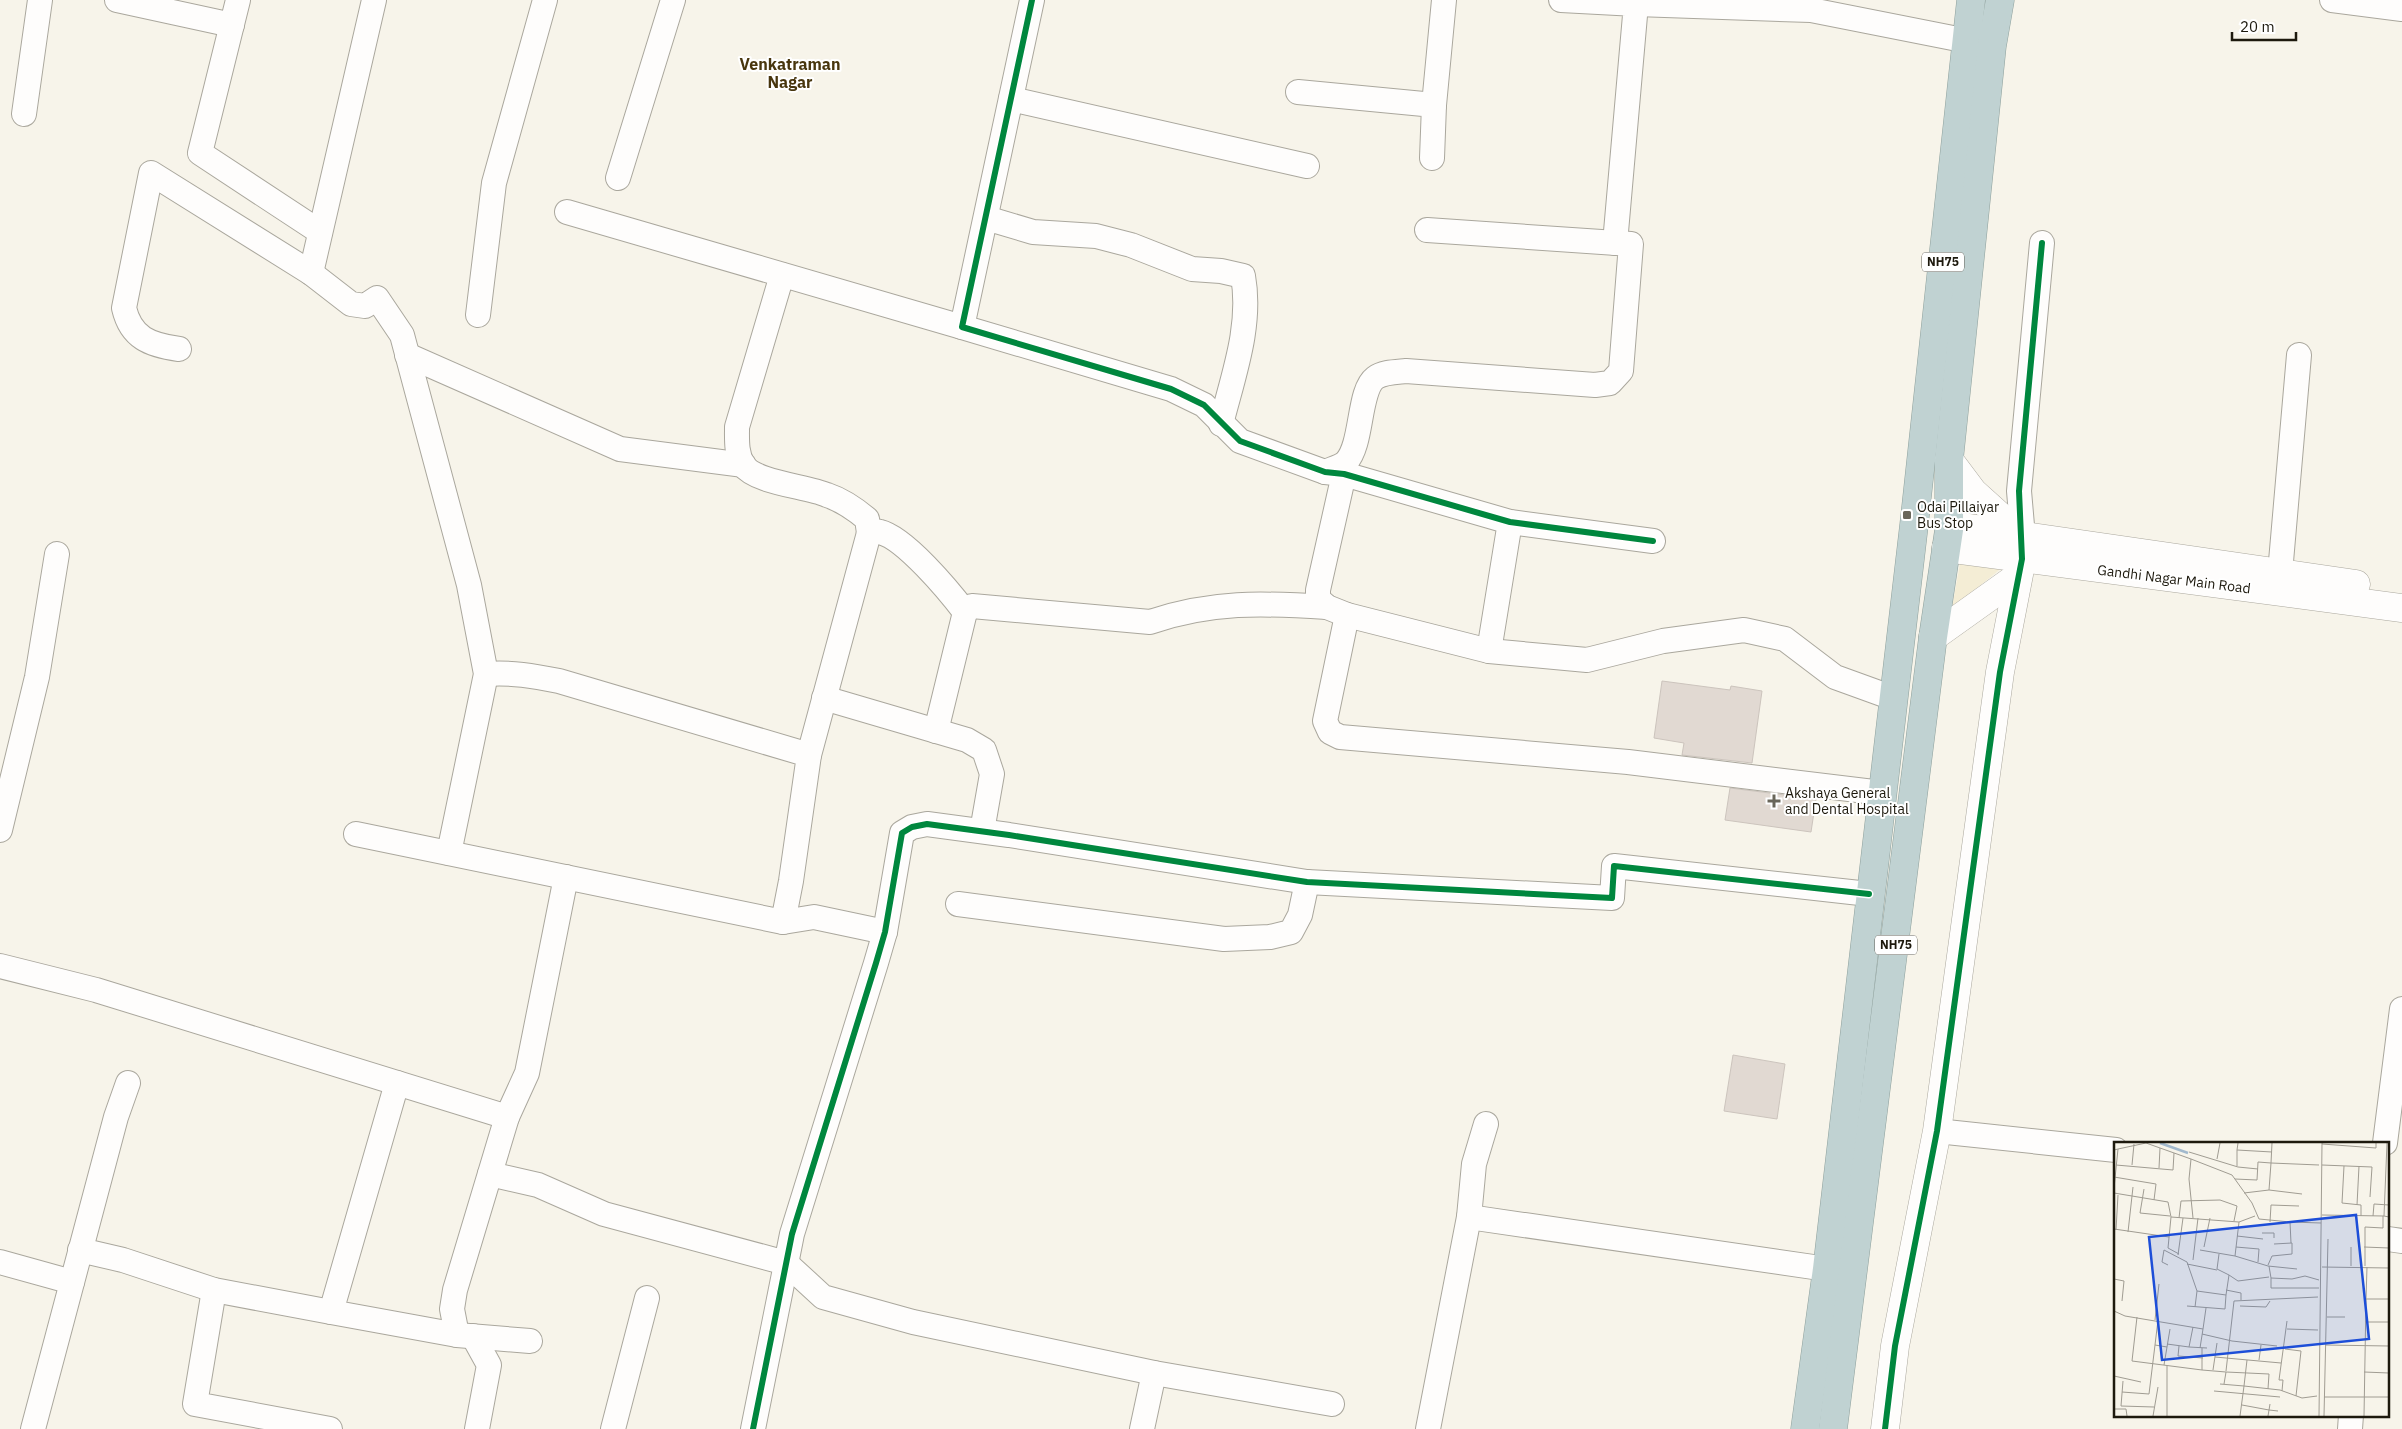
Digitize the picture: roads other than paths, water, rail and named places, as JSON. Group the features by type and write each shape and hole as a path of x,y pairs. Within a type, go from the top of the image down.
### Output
{"highway":[{"name":"NH75","path":"1833,1429 1933,637 1948,534 1949,460 1980,43 1971,0"},
{"name":"NH75","path":"1805,1429 1827,1269 1869,894 1914,524 1980,43 2000,0"},
{"path":"1914,524 1948,534"}],"street":[{"path":"24,114 40,0"},
{"path":"117,0 232,25"},
{"path":"238,0 200,153 320,232"},
{"path":"311,272 374,0"},
{"path":"478,315 494,183 545,0"},
{"path":"618,178 673,0"},
{"path":"962,327 1032,0"},
{"path":"1432,158 1434,105 1444,0"},
{"path":"1561,0 1810,10 1980,43"},
{"path":"2332,0 2402,9"},
{"path":"1616,243 1636,4"},
{"path":"1298,92 1434,105"},
{"path":"1011,99 1307,166"},
{"path":"179,349 161,346 133,331 127,321 124,308 151,173 311,272 351,304 364,306 377,298 402,334 466,575 486,674 449,853"},
{"path":"567,212 1171,389 1204,405 1240,441 1334,473 1510,522 1653,541"},
{"path":"986,218 1033,232 1096,236 1131,245 1192,269 1221,271 1243,276 1246,293 1246,325 1221,424"},
{"path":"1337,611 1318,599 1334,473 1352,454 1368,390 1375,378 1388,373 1406,371 1595,385 1610,383 1621,371 1631,244 1427,230"},
{"path":"1885,1429 1895,1346 1937,1131 2000,672 2021,558 2019,491 2042,243"},
{"path":"782,275 737,427 736,446 744,465 758,476 827,494 852,507 867,519 869,533 808,755 791,881 783,922"},
{"path":"407,355 620,449 744,465"},
{"path":"2280,573 2299,355"},
{"path":"1949,460 2021,558"},
{"path":"1489,651 1510,522"},
{"path":"869,533 879,531 892,538 925,565 965,612"},
{"name":"Gandhi Nagar Main Road","path":"1948,534 2021,558 2402,608"},
{"path":"0,830 37,677 57,554"},
{"path":"1933,637 2021,558"},
{"name":"Gandhi Nagar Main Road","path":"2021,558 2280,573 2402,590"},
{"path":"936,731 965,612 972,606 1150,622 1178,612 1219,605 1279,604 1337,611 1489,651 1587,660 1663,641 1744,630 1785,639 1835,677 1893,698"},
{"path":"1337,611 1326,721 1330,732 1340,737 1628,762 1882,793"},
{"path":"486,674 504,672 559,681 808,755"},
{"path":"824,698 967,740 984,750 992,774 982,831"},
{"path":"752,1429 792,1234 885,932 902,833 912,827 927,824 982,831 1307,882 1612,898 1614,866 1869,894"},
{"path":"356,834 783,922 814,918 885,932"},
{"path":"477,1429 489,1366 465,1335 452,1309 455,1290 507,1117 527,1073 566,877"},
{"path":"958,904 1224,939 1252,938 1291,932 1300,915 1307,882"},
{"path":"1,970 96,990 507,1117"},
{"path":"2385,1142 2402,1009"},
{"path":"33,1429 116,1118 128,1083"},
{"path":"331,1312 397,1083"},
{"path":"1428,1429 1469,1217 1474,1164 1486,1124"},
{"path":"1937,1131 2114,1150"},
{"path":"490,1174 538,1185 604,1214 786,1262 823,1297 913,1322 1154,1373 1332,1404"},
{"path":"1469,1217 1827,1269"},
{"path":"80,1250 123,1260 214,1290 465,1335 530,1341"},
{"path":"0,1262 72,1282"},
{"path":"214,1290 195,1404 330,1429"},
{"path":"614,1429 647,1298"},
{"path":"1142,1429 1154,1373"},
{"path":"2350,1429 2351,1416"}],"place":[{"name":"Odai Pillaiyar Bus Stop","path":"1907,515"},
{"name":"Akshaya General and Dental Hospital","path":"1774,801"}],"district":[{"name":"Venkatraman Nagar","path":"790,73"}]}
